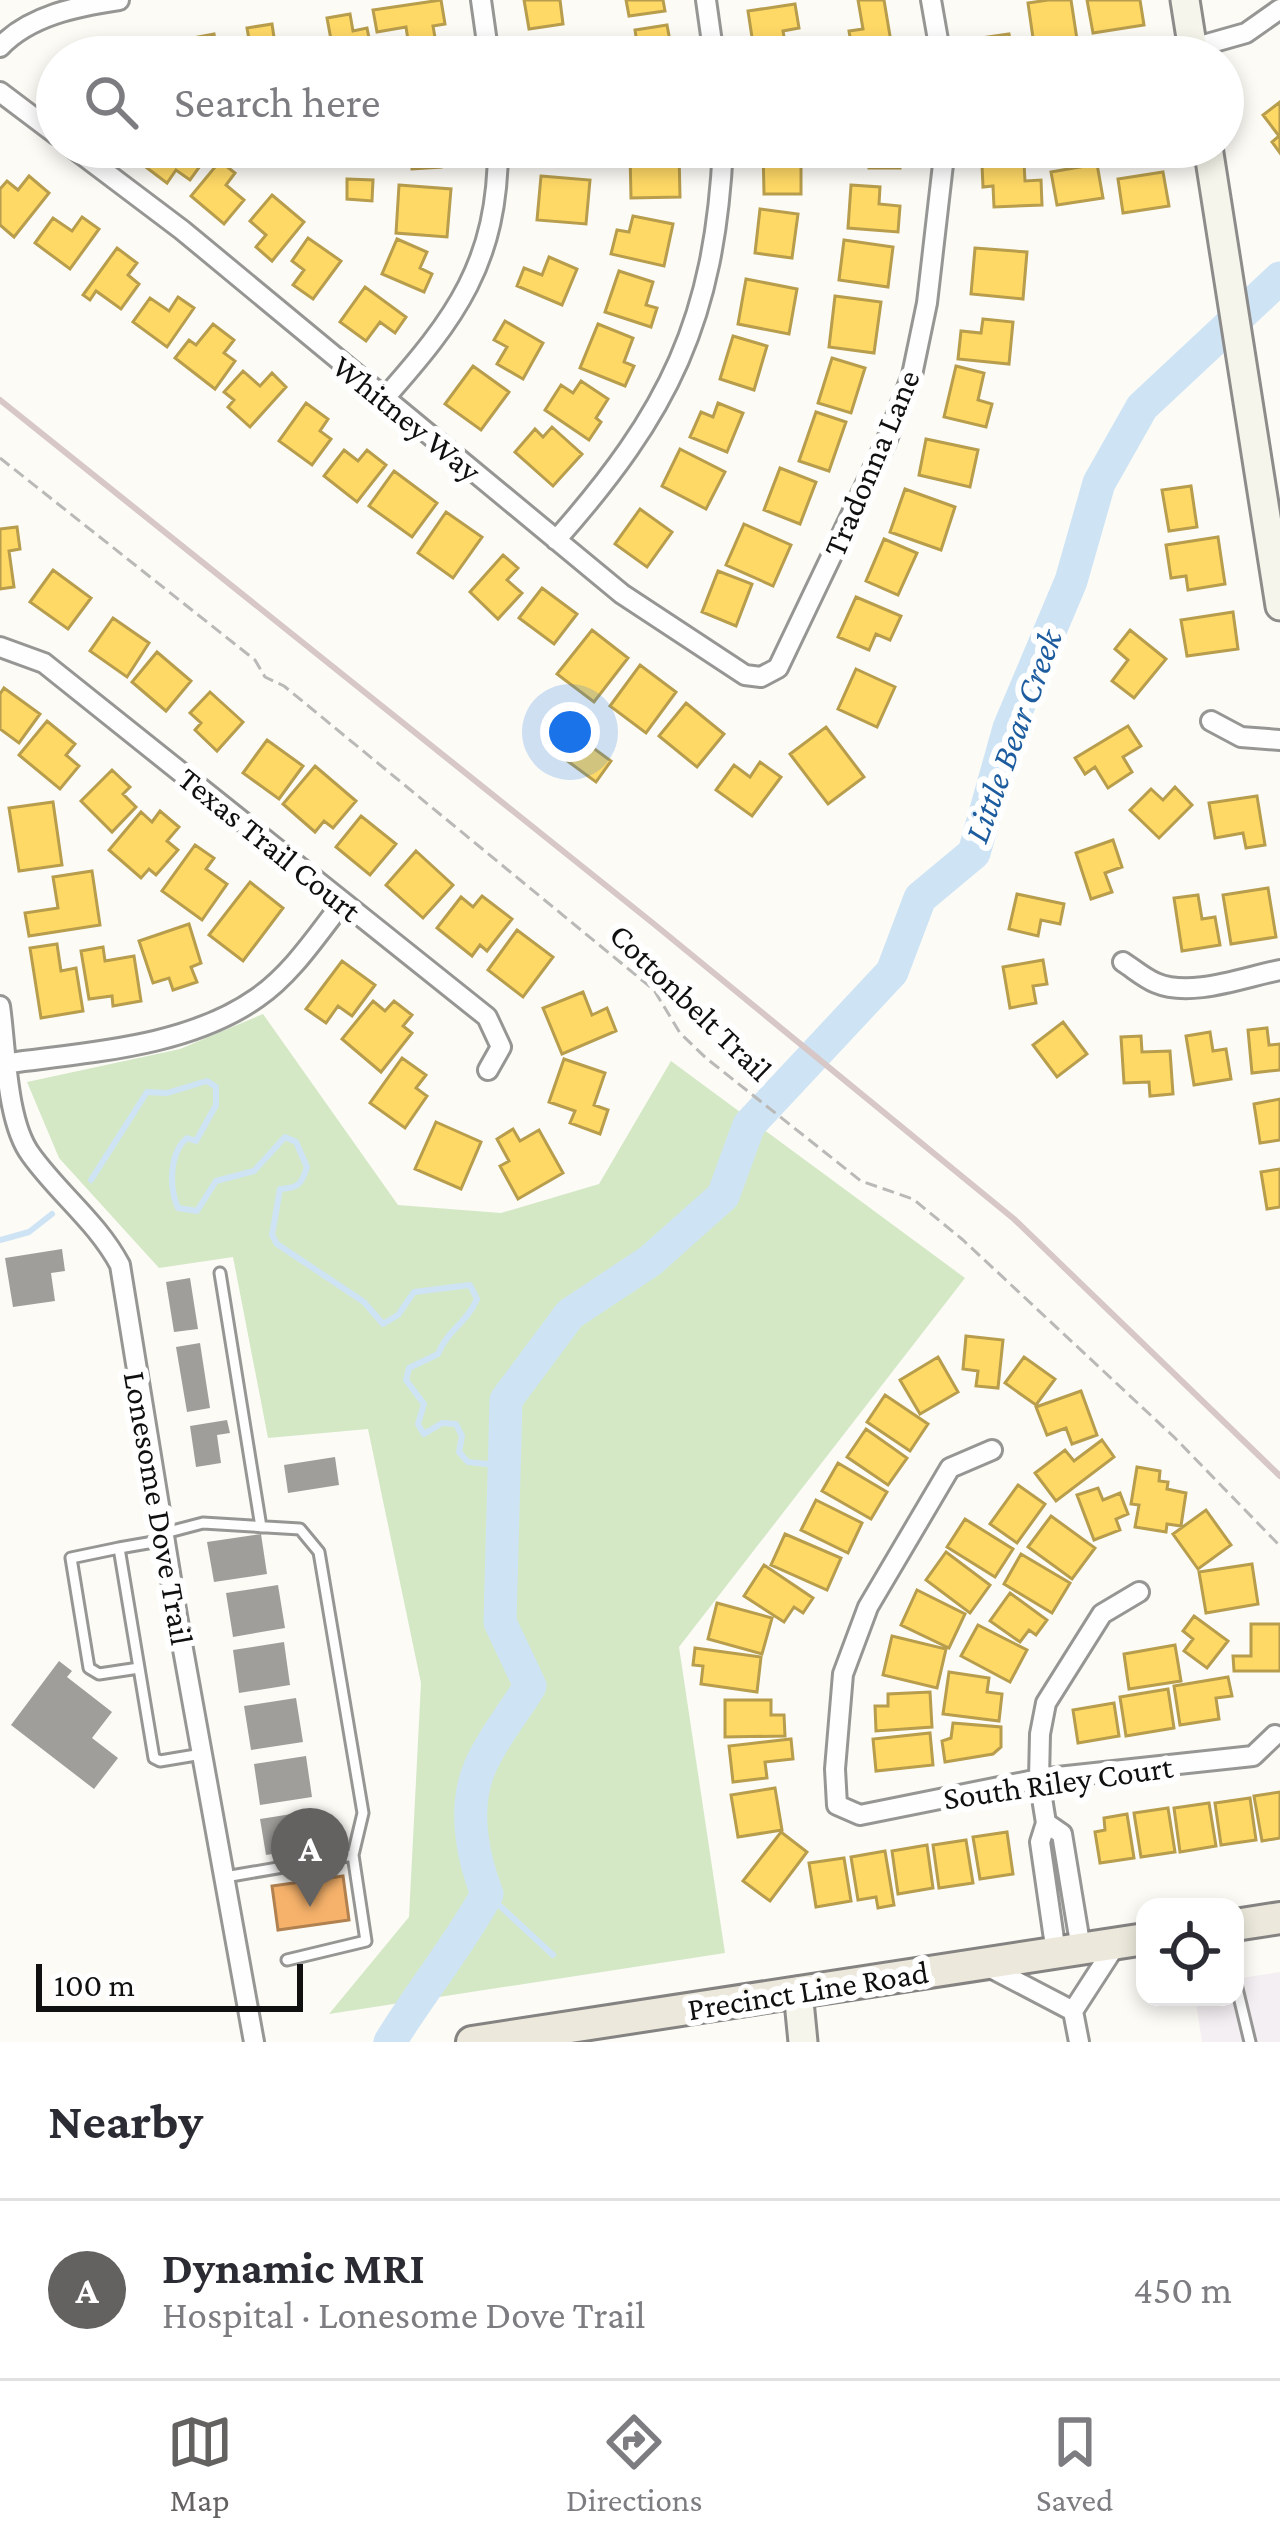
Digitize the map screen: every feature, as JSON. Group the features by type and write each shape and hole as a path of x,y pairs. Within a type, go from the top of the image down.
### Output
{"main road":[{"path":"1185,0 1190,36"},
{"path":"1211,168 1244,382 1272,505 1280,606"},
{"path":"1244,1924 1280,1918"},
{"name":"Precinct Line Road","path":"472,2042 1131,1941"},
{"path":"798,1991 803,2042"}],"street":[{"path":"0,47 17,28 86,5 119,0"},
{"path":"481,0 486,36"},
{"path":"706,0 711,36"},
{"path":"932,0 938,36"},
{"path":"1238,36 1280,9"},
{"path":"0,92 36,119"},
{"name":"Whitney Way","path":"100,168 182,230 622,594 708,654 750,676"},
{"path":"383,400 440,337 463,301 495,204 497,168"},
{"path":"556,540 637,441 683,352 716,241 721,168"},
{"name":"Tradonna Lane","path":"750,676 771,675 778,668 886,442 912,375 927,303 943,168"},
{"name":"Texas Trail Court","path":"0,647 44,663 487,1017 501,1048 488,1070"},
{"path":"1211,721 1241,737 1280,740"},
{"path":"9,1063 102,1051 216,1022 259,998 343,902"},
{"path":"1123,962 1169,987 1193,987 1280,970"},
{"name":"Lonesome Dove Trail","path":"0,1006 15,1118 28,1151 105,1236 120,1265 254,2042"},
{"name":"South Riley Court","path":"992,1450 950,1468 868,1607 843,1674 837,1805 860,1815 1039,1779 1253,1756 1275,1735"},
{"path":"1068,1950 1040,1842 1046,1822 1039,1779 1046,1703 1102,1614 1139,1592"},
{"path":"1073,2012 1131,1941"},
{"path":"983,1964 1073,2012"},
{"path":"1073,2012 1079,2042"}],"lane":[{"path":"220,1273 261,1527"},
{"path":"139,1668 99,1674 89,1668 71,1558 203,1523 300,1529 320,1552 363,1813 353,1855 366,1941 287,1960"},
{"path":"118,1548 154,1758 202,1754"},
{"path":"224,1877 353,1855"},
{"path":"1241,2006 1250,2042"}],"path":[{"name":"Cottonbelt Trail","path":"0,458 255,660 265,677 284,686 654,990 680,1034 706,1058 861,1181 913,1199 963,1240 1174,1437 1280,1546"}],"shaded area":[{"path":"1280,1972 1280,2042 1202,2042 1196,2006 1244,2006 1244,1978"}],"green space":[{"path":"263,1014 398,1205 501,1213 599,1184 671,1061 965,1278 679,1647 725,1953 329,2014 409,1917 421,1683 368,1429 268,1438 233,1257 159,1268 59,1158 27,1082 180,1049"}],"building: Homes":[{"path":"441,0 445,24 433,26 435,36 407,36 406,27 377,32 373,10"},
{"path":"524,0 560,0 563,24 529,29"},
{"path":"626,0 663,0 665,11 629,16"},
{"path":"858,0 884,0 890,36 850,36 849,31 863,29"},
{"path":"1071,0 1076,36 1033,36 1028,3"},
{"path":"1087,0 1140,0 1144,25 1093,33"},
{"path":"795,4 799,28 783,31 784,36 752,36 748,11"},
{"path":"350,14 353,31 367,28 369,36 330,36 327,18"},
{"path":"272,24 274,36 248,36 247,28"},
{"path":"667,25 669,36 636,36 635,30"},
{"path":"1280,102 1280,153 1272,142 1279,136 1263,115"},
{"path":"147,168 199,168 190,180 176,170 167,183"},
{"path":"214,168 229,168 235,173 226,185 244,200 224,224 191,196"},
{"path":"630,168 679,168 680,197 631,198"},
{"path":"763,168 801,168 801,194 764,194"},
{"path":"982,168 1024,168 1025,181 1041,180 1042,205 994,207 993,186 983,187"},
{"path":"1098,168 1103,198 1057,205 1051,172"},
{"path":"1163,172 1169,206 1123,213 1118,179"},
{"path":"29,176 49,193 14,237 0,225 0,189 7,181 18,190"},
{"path":"541,176 590,180 586,224 537,220"},
{"path":"347,179 373,180 372,201 347,199"},
{"path":"399,185 451,189 447,237 396,233"},
{"path":"851,185 880,187 879,204 900,206 898,232 848,228"},
{"path":"272,195 304,222 272,261 256,247 266,235 250,221"},
{"path":"760,209 798,214 792,258 755,253"},
{"path":"633,216 673,224 664,266 611,254 617,230 629,232"},
{"path":"82,217 99,229 70,269 35,243 53,218 72,231"},
{"path":"308,238 341,261 313,299 293,285 304,270 292,261"},
{"path":"397,239 427,252 420,268 432,274 424,292 382,274"},
{"path":"844,240 893,247 888,287 839,280"},
{"path":"117,248 137,263 128,275 139,284 121,309 96,291 90,300 83,295"},
{"path":"975,248 1027,252 1023,299 971,294"},
{"path":"549,257 577,269 562,305 517,286 524,268 542,275"},
{"path":"619,271 653,282 646,305 657,308 651,327 605,312"},
{"path":"746,279 797,289 789,334 738,324"},
{"path":"365,287 406,317 395,333 380,322 366,341 340,322"},
{"path":"835,296 881,302 874,353 829,347"},
{"path":"178,297 194,308 167,347 133,322 150,298 169,311"},
{"path":"983,319 1013,322 1009,364 958,359 961,331 981,333"},
{"path":"505,321 543,343 523,379 497,364 507,347 494,340"},
{"path":"213,324 234,340 224,353 235,361 215,389 175,358 189,340 196,345"},
{"path":"598,324 633,338 624,362 634,366 625,386 580,368"},
{"path":"733,336 767,346 754,390 720,379"},
{"path":"832,358 865,368 851,413 818,403"},
{"path":"473,366 509,392 481,430 445,404"},
{"path":"956,366 984,373 978,400 992,404 986,427 944,417"},
{"path":"243,371 260,386 272,373 286,387 250,427 228,407 234,400 224,392"},
{"path":"581,381 608,399 589,440 545,410 561,385 573,393"},
{"path":"306,403 328,419 320,431 331,439 312,465 279,441"},
{"path":"718,403 743,413 727,452 690,437 701,412 713,417"},
{"path":"816,412 846,422 829,471 799,461"},
{"path":"552,427 582,454 553,486 515,452 535,429 543,437"},
{"path":"926,439 978,450 970,487 919,475"},
{"path":"680,449 725,472 706,509 662,486"},
{"path":"344,450 358,461 367,450 386,465 357,502 324,476"},
{"path":"780,468 816,482 800,524 764,510"},
{"path":"394,471 437,503 412,537 369,506"},
{"path":"1191,486 1197,527 1169,531 1162,490"},
{"path":"905,489 955,507 941,550 890,532"},
{"path":"640,509 672,532 647,567 615,544"},
{"path":"446,512 482,537 453,578 418,553"},
{"path":"744,524 791,545 773,586 726,565"},
{"path":"17,527 20,549 9,551 14,587 0,589 0,529"},
{"path":"1218,537 1225,584 1188,590 1186,576 1171,578 1166,545"},
{"path":"884,539 917,553 898,595 866,581"},
{"path":"503,555 518,568 507,580 522,593 498,619 470,592"},
{"path":"53,570 91,598 68,629 30,602"},
{"path":"718,571 752,584 736,626 702,612"},
{"path":"542,588 577,614 554,644 519,618"},
{"path":"856,597 901,616 890,640 876,634 869,650 838,637"},
{"path":"1233,612 1238,649 1187,656 1181,620"},
{"path":"113,618 149,643 127,677 90,651"},
{"path":"592,630 628,658 594,702 557,674"},
{"path":"1130,630 1166,659 1134,698 1112,681 1128,660 1115,649"},
{"path":"157,652 191,681 166,711 132,682"},
{"path":"640,665 676,692 646,733 610,706"},
{"path":"856,669 895,687 877,727 838,709"},
{"path":"4,688 40,714 19,743 0,729"},
{"path":"210,692 243,722 217,751 195,730 201,723 190,713"},
{"path":"686,703 724,734 697,767 659,736"},
{"path":"47,721 75,744 66,755 79,766 60,789 19,755"},
{"path":"1128,726 1141,746 1123,757 1132,772 1108,788 1095,767 1085,774 1075,758"},
{"path":"826,727 864,777 828,804 790,754"},
{"path":"577,736 611,761 596,782 562,757"},
{"path":"267,740 303,766 279,799 243,773"},
{"path":"760,762 781,777 752,816 716,790 734,765 750,777"},
{"path":"315,766 356,801 333,828 324,821 315,832 283,804"},
{"path":"112,770 130,787 123,794 136,807 112,832 81,801"},
{"path":"1175,787 1192,805 1159,838 1130,810 1151,789 1163,800"},
{"path":"1257,796 1265,845 1246,848 1243,833 1215,838 1209,803"},
{"path":"53,802 62,865 19,871 9,808"},
{"path":"160,811 179,827 167,841 178,850 156,875 149,869 141,878 109,850 141,812 152,822"},
{"path":"361,816 396,844 370,875 336,847"},
{"path":"1113,840 1122,867 1105,873 1112,892 1091,899 1076,853"},
{"path":"195,845 214,858 206,869 227,884 202,920 162,891"},
{"path":"416,851 453,885 423,918 386,885"},
{"path":"92,871 100,925 29,936 25,913 58,908 53,877"},
{"path":"250,882 283,908 243,961 209,935"},
{"path":"1268,888 1276,937 1231,944 1223,895"},
{"path":"1017,894 1064,904 1060,924 1041,920 1038,936 1009,929"},
{"path":"1198,895 1202,919 1215,917 1220,945 1182,951 1174,898"},
{"path":"482,896 512,919 487,951 480,945 472,956 437,928 461,897 473,907"},
{"path":"189,924 201,963 191,967 197,982 173,990 169,978 153,983 139,941"},
{"path":"517,930 553,957 523,997 488,970"},
{"path":"57,944 61,971 76,968 83,1011 41,1018 30,948"},
{"path":"103,947 105,961 134,956 141,1001 113,1006 112,996 89,999 81,951"},
{"path":"1043,960 1047,984 1033,986 1036,1003 1010,1008 1003,967"},
{"path":"342,961 375,985 352,1016 338,1006 326,1023 306,1009"},
{"path":"583,992 592,1015 607,1008 616,1031 562,1054 543,1008"},
{"path":"373,1001 385,1011 394,1001 412,1015 403,1026 412,1033 381,1072 342,1039"},
{"path":"1063,1022 1087,1054 1057,1077 1033,1045"},
{"path":"1267,1028 1269,1045 1280,1044 1280,1070 1252,1073 1248,1030"},
{"path":"1210,1032 1213,1051 1226,1049 1231,1079 1194,1085 1186,1036"},
{"path":"1141,1036 1142,1052 1170,1051 1173,1094 1150,1096 1149,1082 1124,1083 1121,1037"},
{"path":"402,1058 426,1075 416,1088 427,1096 405,1128 370,1103"},
{"path":"564,1059 605,1073 594,1105 608,1110 600,1134 570,1123 575,1111 549,1102"},
{"path":"1280,1099 1280,1140 1260,1143 1254,1104"},
{"path":"436,1122 481,1142 461,1189 415,1169"},
{"path":"513,1129 520,1141 539,1130 563,1173 518,1199 500,1166 509,1161 497,1139"},
{"path":"1280,1169 1280,1207 1267,1209 1261,1172"},
{"path":"966,1336 1003,1340 998,1388 976,1386 978,1371 963,1369"},
{"path":"938,1357 958,1392 920,1414 900,1380"},
{"path":"1024,1357 1055,1379 1036,1405 1005,1383"},
{"path":"1081,1391 1097,1435 1072,1444 1066,1428 1047,1435 1036,1407"},
{"path":"885,1395 928,1424 910,1451 867,1422"},
{"path":"866,1429 907,1458 888,1485 847,1457"},
{"path":"1102,1440 1114,1457 1056,1501 1035,1473 1065,1450 1074,1461"},
{"path":"838,1463 887,1492 871,1519 822,1491"},
{"path":"1137,1467 1160,1471 1159,1481 1168,1482 1167,1489 1186,1493 1181,1526 1167,1524 1166,1532 1135,1527 1139,1505 1131,1504"},
{"path":"1018,1485 1045,1504 1017,1543 990,1524"},
{"path":"1098,1488 1103,1500 1120,1493 1128,1514 1116,1519 1120,1530 1094,1540 1077,1495"},
{"path":"816,1500 862,1523 848,1553 801,1530"},
{"path":"1206,1510 1231,1545 1198,1569 1173,1534"},
{"path":"1051,1516 1095,1548 1072,1579 1028,1547"},
{"path":"965,1519 1013,1549 995,1577 947,1547"},
{"path":"785,1534 841,1558 827,1590 771,1565"},
{"path":"946,1552 990,1585 970,1613 926,1580"},
{"path":"1021,1554 1070,1583 1052,1613 1004,1584"},
{"path":"1252,1564 1258,1604 1206,1613 1199,1572"},
{"path":"764,1565 813,1598 803,1613 794,1607 784,1622 744,1596"},
{"path":"917,1590 965,1614 949,1648 901,1625"},
{"path":"1010,1593 1047,1620 1036,1635 1029,1630 1020,1642 990,1621"},
{"path":"717,1603 772,1618 762,1654 708,1639"},
{"path":"1194,1616 1228,1641 1207,1668 1184,1651 1193,1639 1183,1631"},
{"path":"1251,1624 1280,1624 1280,1671 1234,1671 1233,1656 1251,1656"},
{"path":"978,1625 1027,1650 1010,1682 961,1656"},
{"path":"892,1636 946,1649 937,1688 883,1675"},
{"path":"1175,1645 1181,1681 1129,1689 1124,1654"},
{"path":"695,1648 761,1657 757,1692 701,1684 703,1666 693,1665"},
{"path":"949,1672 989,1678 987,1692 1002,1694 999,1721 943,1714"},
{"path":"1228,1677 1232,1696 1216,1698 1219,1719 1180,1725 1174,1686"},
{"path":"1168,1689 1174,1728 1126,1736 1120,1697"},
{"path":"930,1692 932,1727 876,1731 875,1706 888,1706 888,1694"},
{"path":"725,1700 771,1700 771,1715 784,1715 785,1736 725,1737"},
{"path":"1114,1703 1119,1736 1078,1743 1073,1710"},
{"path":"953,1723 1001,1727 1001,1747 993,1754 945,1762 942,1741 951,1738"},
{"path":"930,1733 933,1765 876,1771 873,1739"},
{"path":"791,1739 793,1759 765,1762 767,1778 733,1782 729,1746"},
{"path":"775,1788 782,1830 738,1837 731,1795"},
{"path":"1280,1792 1280,1838 1262,1841 1254,1796"},
{"path":"1250,1798 1256,1840 1221,1845 1215,1803"},
{"path":"1209,1803 1216,1846 1180,1852 1174,1808"},
{"path":"1168,1808 1175,1852 1141,1857 1134,1813"},
{"path":"1127,1814 1134,1858 1100,1863 1095,1832 1105,1830 1104,1818"},
{"path":"781,1832 807,1852 770,1901 743,1881"},
{"path":"1007,1832 1013,1874 980,1879 973,1837"},
{"path":"966,1840 973,1883 939,1888 933,1845"},
{"path":"927,1845 933,1888 898,1894 892,1851"},
{"path":"885,1851 894,1905 878,1908 876,1897 858,1900 851,1857"},
{"path":"844,1858 851,1901 816,1907 809,1863"}],"building: Health":[{"path":"343,1876 349,1920 278,1930 272,1886"}],"building: Other":[{"path":"62,1249 65,1271 51,1273 55,1301 13,1307 5,1258"},
{"path":"190,1278 198,1329 174,1332 166,1282"},
{"path":"200,1343 210,1408 187,1412 176,1347"},
{"path":"227,1420 230,1433 217,1435 221,1463 196,1467 190,1426"},
{"path":"335,1457 339,1485 288,1493 284,1465"},
{"path":"261,1534 267,1574 214,1582 207,1542"},
{"path":"278,1585 285,1628 233,1637 226,1593"},
{"path":"284,1642 290,1685 239,1693 233,1650"},
{"path":"59,1661 72,1671 67,1677 112,1712 92,1738 118,1758 94,1789 11,1725"},
{"path":"296,1698 303,1742 251,1750 244,1706"},
{"path":"306,1756 312,1797 260,1805 254,1764"},
{"path":"317,1810 323,1846 266,1855 260,1819"}],"waterway":[{"name":"Little Bear Creek","path":"390,2042 487,1894 472,1835 473,1790 487,1753 530,1686 500,1622 506,1400 570,1314 650,1261 723,1196 749,1125 892,972 920,898 974,853 1009,728 1071,581 1099,483 1142,407 1280,278"},
{"path":"91,1180 147,1092 167,1093 207,1081 216,1087 216,1105 196,1141 187,1138 174,1161 172,1181 178,1208 197,1211 216,1181 254,1171 285,1137 296,1142 307,1167 298,1184 280,1189 272,1235 277,1244 364,1302 383,1324 398,1315 414,1292 470,1285 477,1299 473,1308 438,1354 409,1368 406,1380 424,1404 418,1424 424,1434 442,1423 456,1424 462,1436 459,1452 468,1462 507,1466"},
{"path":"0,1240 29,1232 52,1214"},
{"path":"487,1894 553,1955"}],"railway":[{"path":"0,400 1014,1219 1280,1476"}],"place":[{"name":"Dynamic MRI","path":"310,1907"}]}
